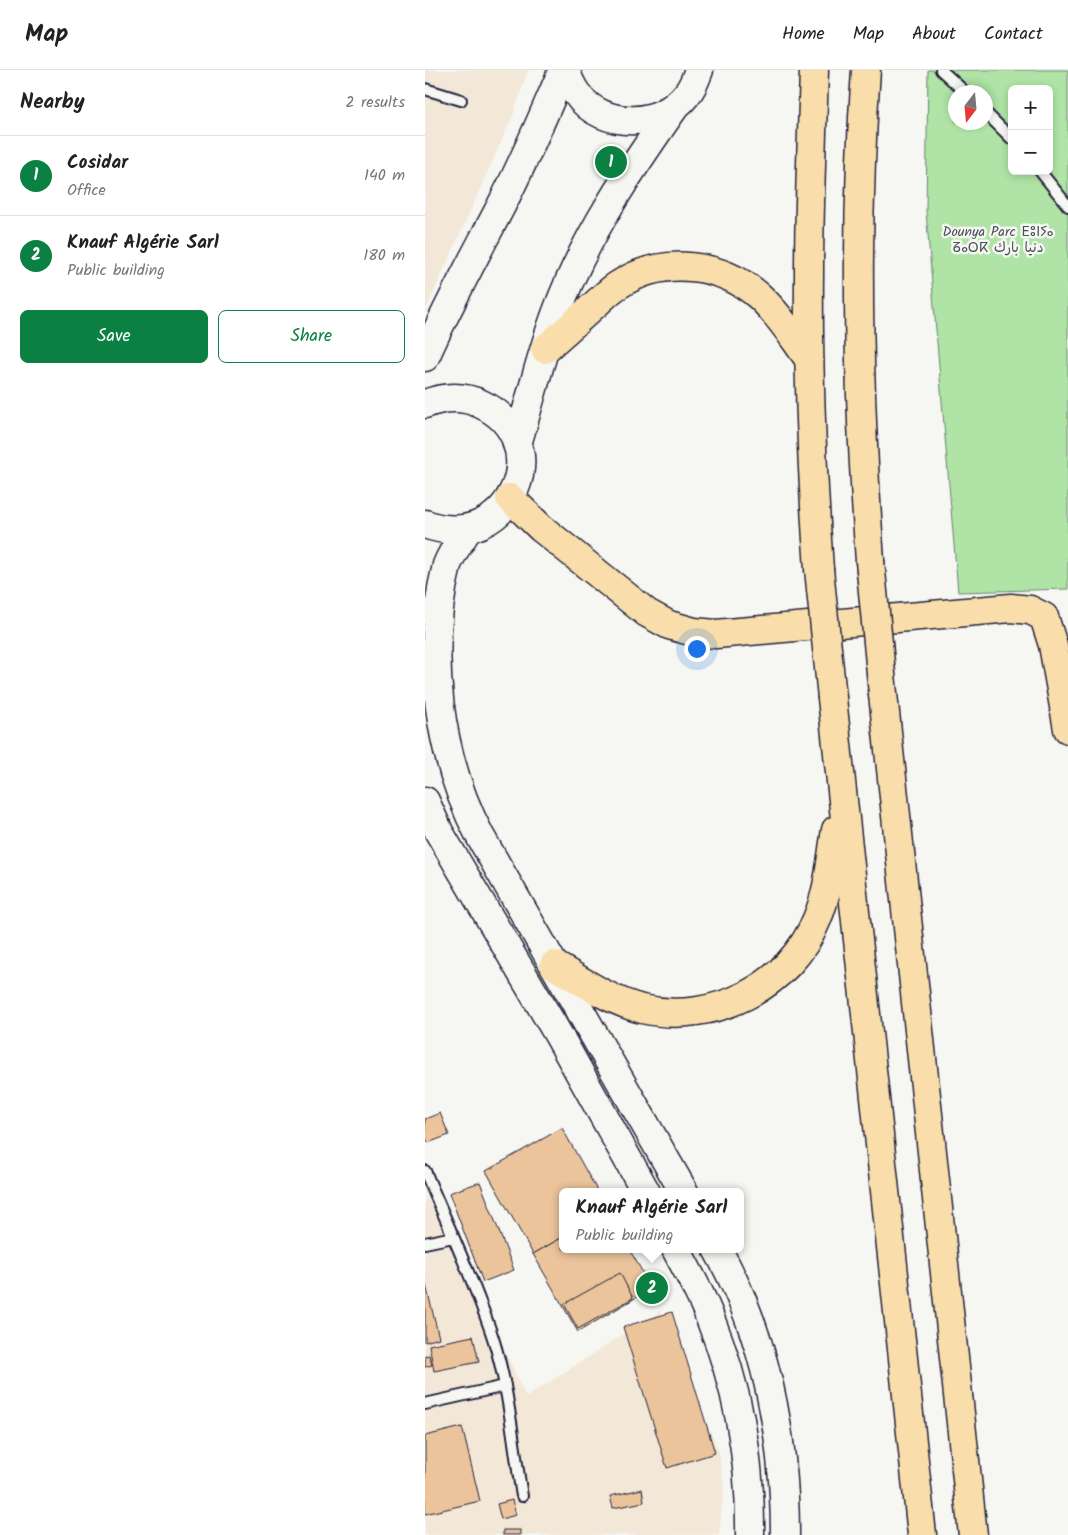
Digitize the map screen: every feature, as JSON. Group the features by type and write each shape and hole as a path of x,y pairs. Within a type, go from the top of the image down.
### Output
{"highway":[{"path":"815,70 809,263 809,359 813,488 831,698 922,1535"},
{"path":"866,70 861,133 858,246 863,470 883,694 973,1535"},
{"path":"545,349 605,295 621,284 637,275 655,269 674,266 712,270 729,276 753,292 773,312 809,359"},
{"path":"510,498 541,528 647,613 669,625 695,632 716,634 1011,608 1030,610 1044,617 1053,645 1068,729"},
{"path":"554,965 603,994 622,1003 643,1009 664,1012 706,1010 727,1005 746,996 781,972 807,939 817,920 824,900 828,879 841,791"}],"main road":[{"path":"564,70 569,82 578,95 589,106 602,114 617,119 633,121 648,119 663,114 676,105"},
{"path":"425,357 446,310 502,205 564,70"},
{"path":"517,444 558,309 595,230 641,155 676,105 687,94 699,70"},
{"path":"425,404 441,398 458,398 473,400 488,407 501,417 511,430 517,444 520,460 519,476 510,498 495,516 483,524 468,529 453,530 425,524"},
{"path":"468,529 447,565 437,592 429,643 429,663 435,719 443,750 465,809 682,1188"},
{"path":"425,801 439,832 554,1028 644,1188"},
{"path":"679,1253 710,1318 734,1391 748,1469 751,1509 750,1535"},
{"path":"719,1253 739,1294 752,1329 772,1400 783,1474 785,1535"}],"lane":[{"path":"941,70 957,85"},
{"path":"425,89 461,100"},
{"path":"993,120 1008,135"},
{"path":"1043,175 1068,206"},
{"path":"425,1171 477,1294 490,1330 505,1386 521,1496"},
{"path":"425,1243 453,1237"},
{"path":"425,1404 505,1386"}],"shaded area":[{"path":"425,70 528,70 513,115 425,312"},
{"path":"425,1195 458,1248 526,1397 660,1311 719,1452 724,1488 719,1535 425,1535"}],"green space":[{"name":"Dounya Parc ⴹⵓⵏⵢⴰ ⵒⴰⵔⴽ دنيا بارك","path":"928,70 1068,70 1068,589 958,592 926,211"}],"building":[{"path":"440,1113 449,1135 428,1143 425,1136 425,1119"},
{"path":"562,1128 596,1188 559,1188 559,1239 533,1254 486,1171"},
{"path":"480,1182 514,1270 483,1282 449,1193"},
{"path":"559,1239 559,1253 631,1253 652,1288 578,1332 533,1254"},
{"path":"620,1273 633,1298 578,1329 564,1304"},
{"path":"425,1281 439,1338 425,1342"},
{"path":"672,1312 715,1453 667,1468 623,1327"},
{"path":"473,1336 479,1362 434,1371 429,1345"},
{"path":"429,1355 432,1365 425,1367 425,1356"},
{"path":"462,1427 480,1501 425,1514 425,1436"},
{"path":"642,1489 644,1502 613,1508 610,1496"},
{"path":"512,1500 516,1515 501,1519 497,1504"},
{"path":"503,1530 520,1530 520,1535 503,1535"}],"place":[{"name":"Cosidar","path":"611,162"},
{"name":"Knauf Algérie Sarl","path":"652,1288"}]}
